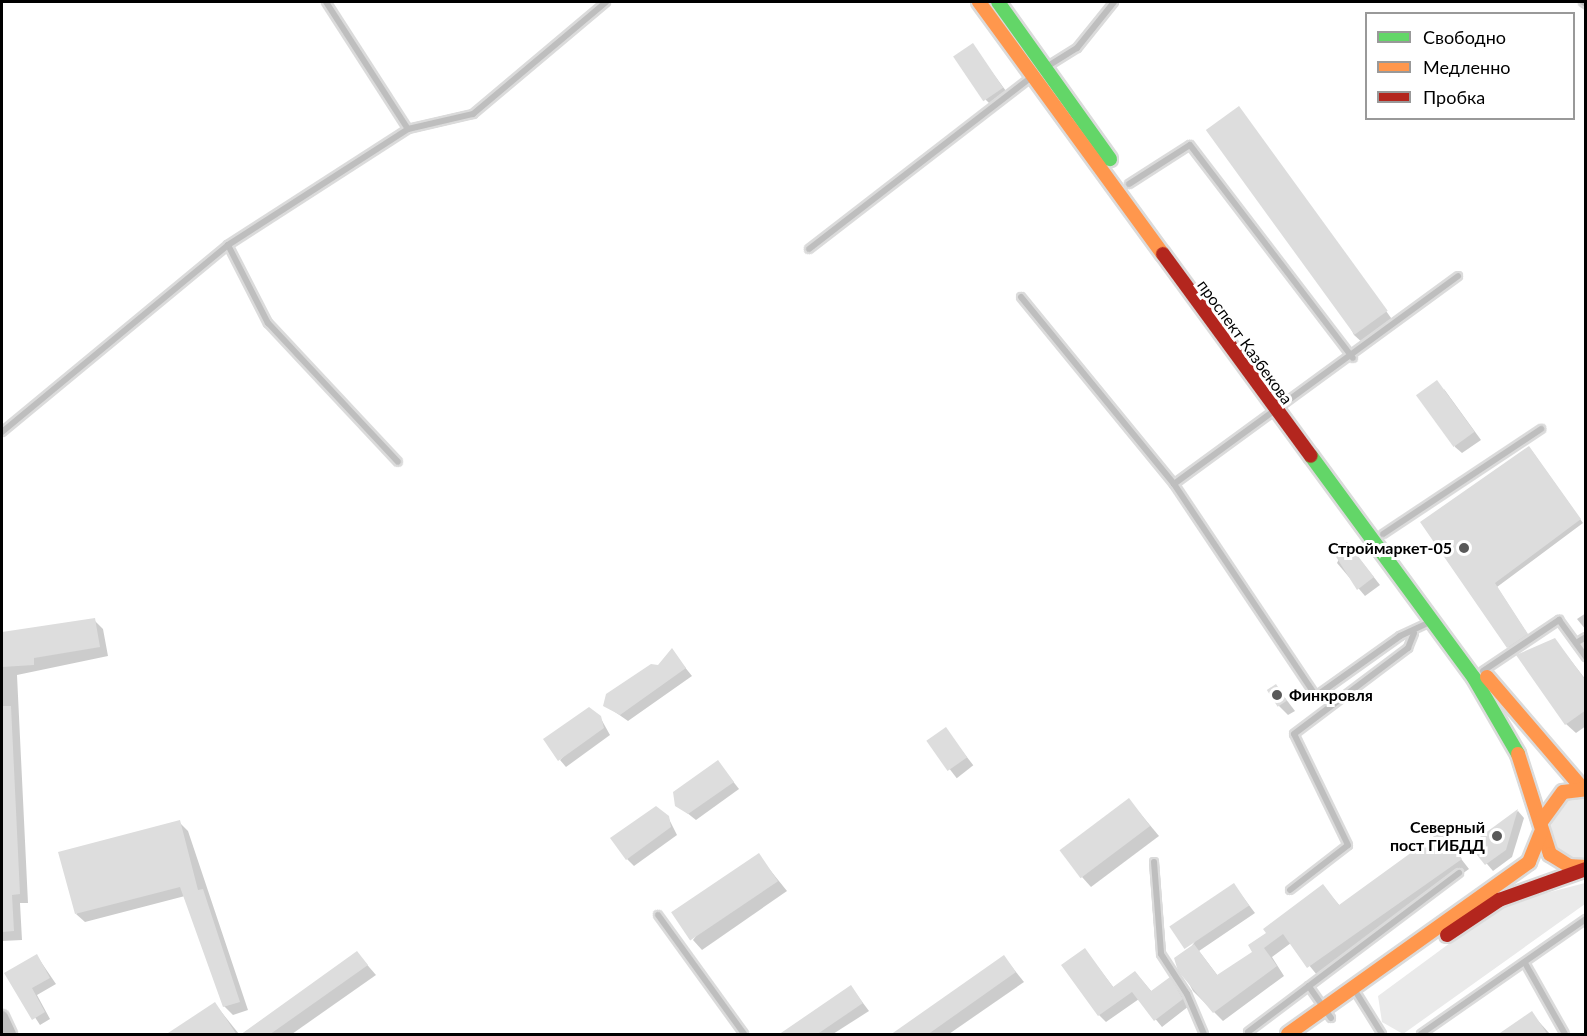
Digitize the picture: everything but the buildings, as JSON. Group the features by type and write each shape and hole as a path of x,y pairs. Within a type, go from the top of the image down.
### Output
{"main road":[{"name":"проспект Казбекова","path":"979,2 1275,413 1431,621 1492,694"},
{"name":"проспект Казбекова","path":"998,2 1287,405 1482,671 1492,694"},
{"path":"1492,694 1584,788"},
{"path":"1492,694 1526,768 1550,854 1569,866 1586,868"},
{"path":"1288,1035 1328,1013 1530,862 1549,805 1563,792 1584,788"},
{"path":"1356,992 1499,900 1586,868"},
{"path":"1310,1035 1328,1013"}],"street":[{"path":"2,1017 10,1035"}],"lane":[{"path":"326,2 408,129"},
{"path":"2,432 228,245 408,129 473,114 606,2"},
{"path":"809,249 1032,76 1077,48 1114,2"},
{"path":"1129,184 1190,145 1353,358"},
{"path":"228,245 268,323 398,462"},
{"path":"1174,484 1353,358 1458,276"},
{"path":"1021,297 1174,484 1316,696 1400,636 1414,633 1431,621"},
{"path":"1383,534 1541,429"},
{"path":"1482,671 1559,620 1586,657"},
{"path":"1290,890 1348,845 1294,734 1408,648 1414,633"},
{"path":"1576,643 1586,637"},
{"path":"1154,862 1161,954 1187,994 1204,1035"},
{"path":"1248,1032 1459,873"},
{"path":"658,915 744,1035"},
{"path":"1421,1035 1586,919"},
{"path":"1525,963 1565,1035"},
{"path":"1310,986 1328,1013"},
{"path":"1356,992 1382,1035"}],"shaded area":[{"path":"1585,796 1585,860 1575,861 1550,842 1552,811 1563,800"},
{"path":"1585,883 1585,904 1403,1034 1382,1022 1378,996 1469,929 1507,903"}],"traffic: fast":[{"path":"998,2 1110,159"},
{"path":"1311,456 1474,678 1518,754"}],"traffic: slow":[{"path":"979,2 1163,254"},
{"path":"1487,677 1582,788"},
{"path":"1518,754 1550,854 1569,866 1586,867"},
{"path":"1541,822 1563,792 1586,789"},
{"path":"1288,1034 1529,862 1541,833"}],"traffic: jam":[{"path":"1163,254 1311,456"},
{"path":"1447,935 1499,900 1586,869"}],"place":[{"name":"Строймаркет-05","path":"1464,548"},
{"name":"Финкровля","path":"1277,695"},
{"name":"Северный пост ГИБДД","path":"1497,836"}]}
